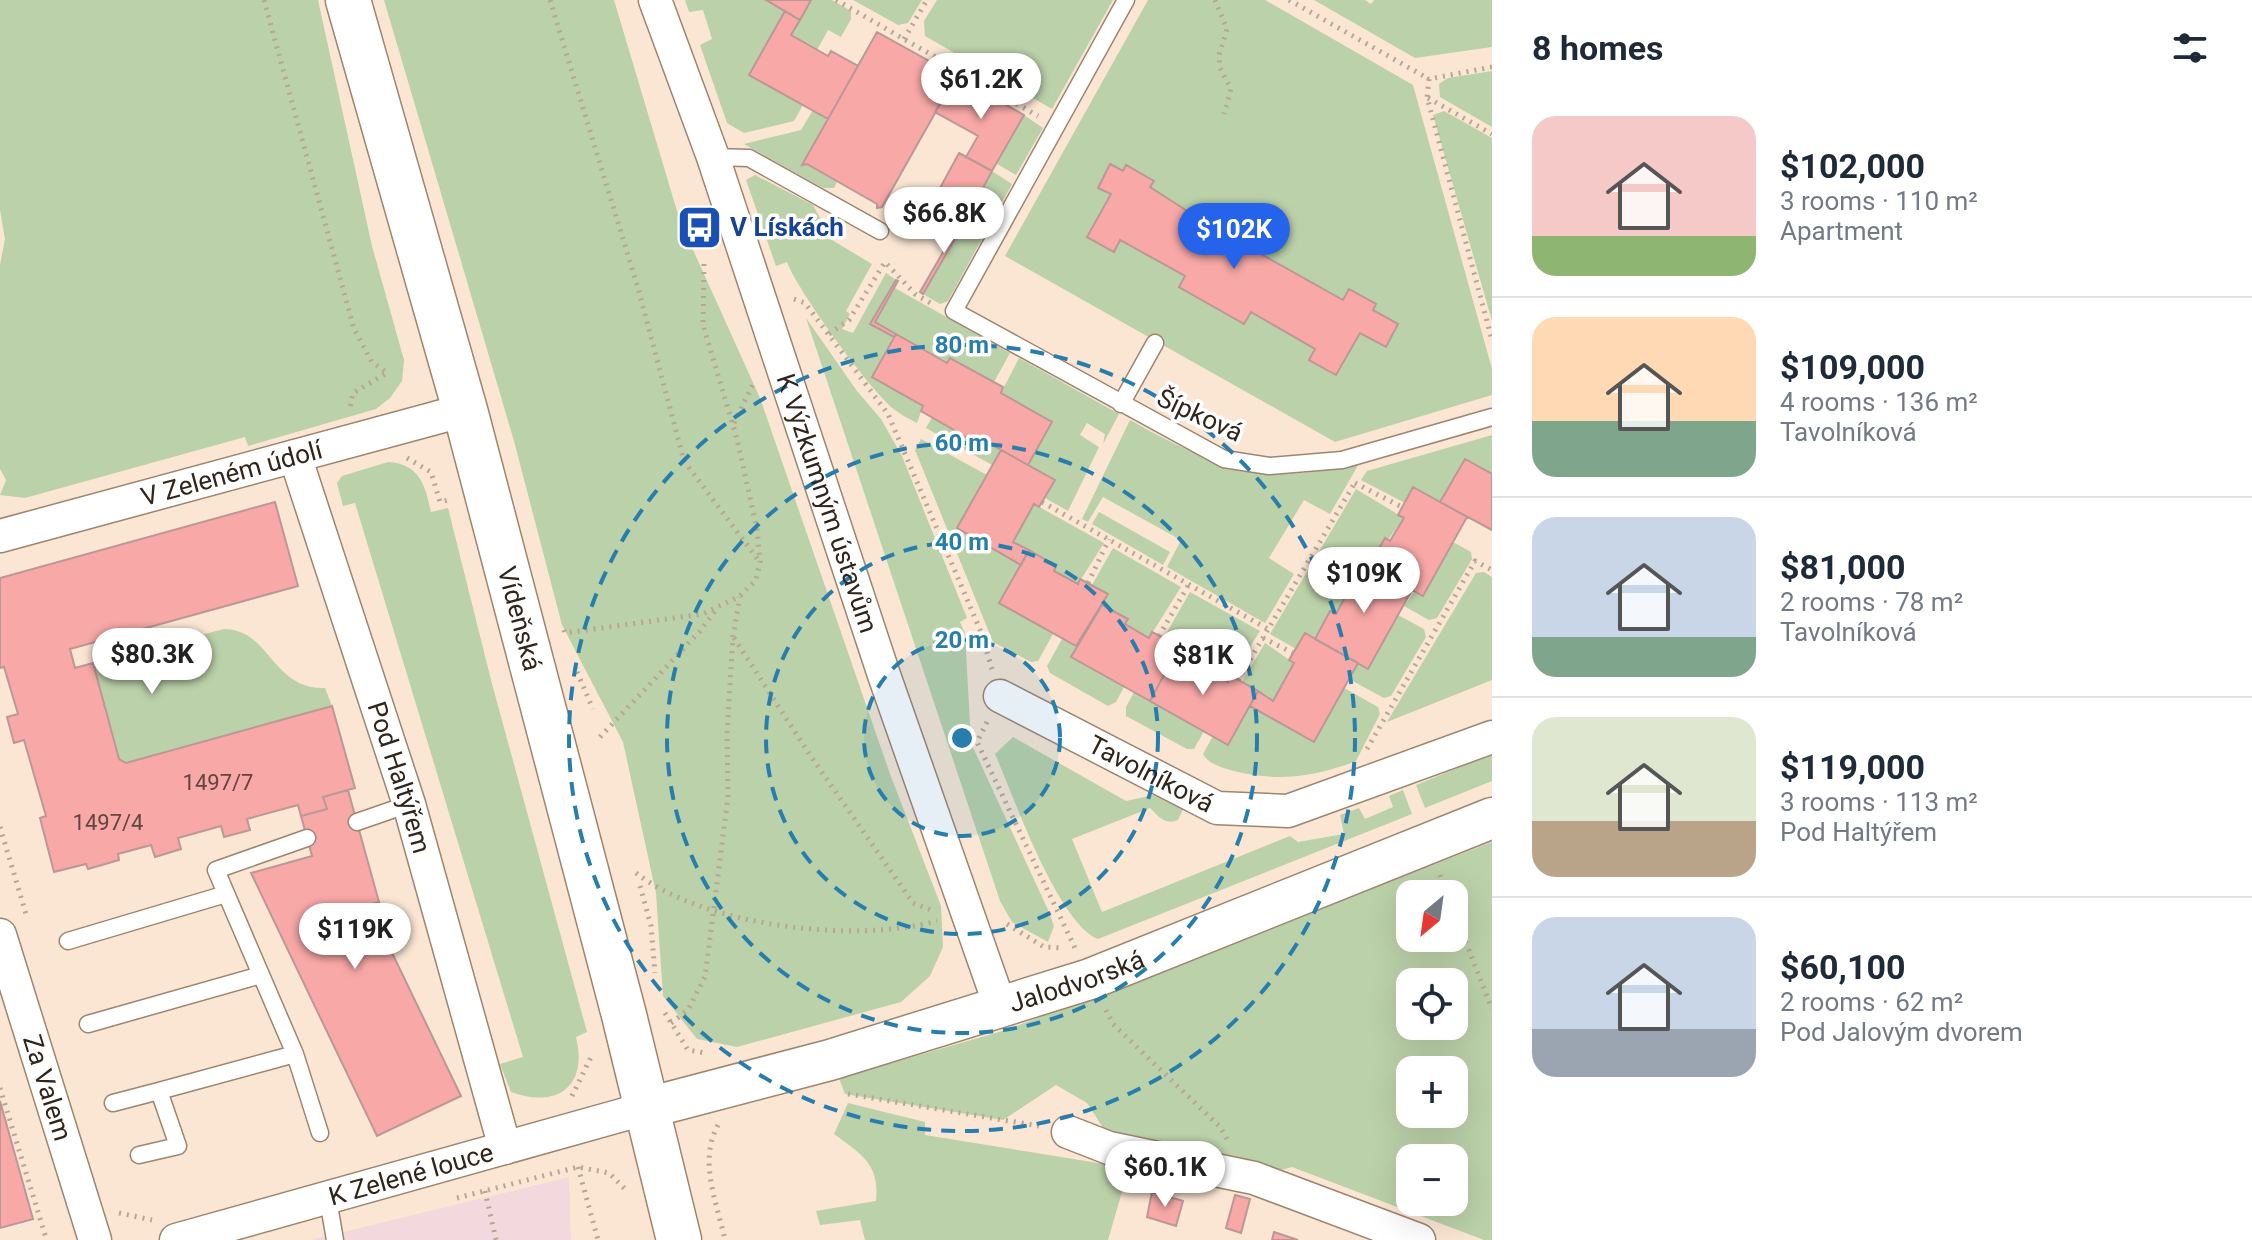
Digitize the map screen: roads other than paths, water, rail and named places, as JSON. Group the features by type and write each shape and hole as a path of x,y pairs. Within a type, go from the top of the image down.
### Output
{"main road":[{"name":"Vídeňská","path":"348,0 465,410 679,1240"}],"street":[{"name":"K Výzkumným ústavům","path":"655,0 713,157 884,675 1000,1006"},
{"name":"V Zeleném údolí","path":"0,536 465,410"},
{"name":"Pod Haltýřem","path":"295,456 409,804 505,1148"},
{"name":"Tavolníková","path":"1000,696 1217,808 1288,811 1340,795 1492,737"},
{"name":"Jalodvorská","path":"647,1108 830,1060 1090,979 1492,818"},
{"name":"Za Valem","path":"2,953 95,1240"},
{"name":"K Zelené louce","path":"166,1230 328,1199 647,1108"},
{"path":"1068,1132 1109,1148 1254,1178 1419,1240"}],"lane":[{"name":"Šípková","path":"1126,0 954,311 1224,459 1269,466 1342,460 1492,417"},
{"path":"713,157 749,158 880,231"},
{"path":"1121,404 1155,343"},
{"path":"357,822 409,804"},
{"path":"307,838 216,870 295,1054 320,1133"},
{"path":"68,941 226,894"},
{"path":"88,1024 261,975"},
{"path":"113,1103 295,1054"},
{"path":"139,1155 178,1146 159,1091"},
{"path":"328,1199 335,1240"}],"place":[{"name":"V Lískách","path":"699,227"}]}
